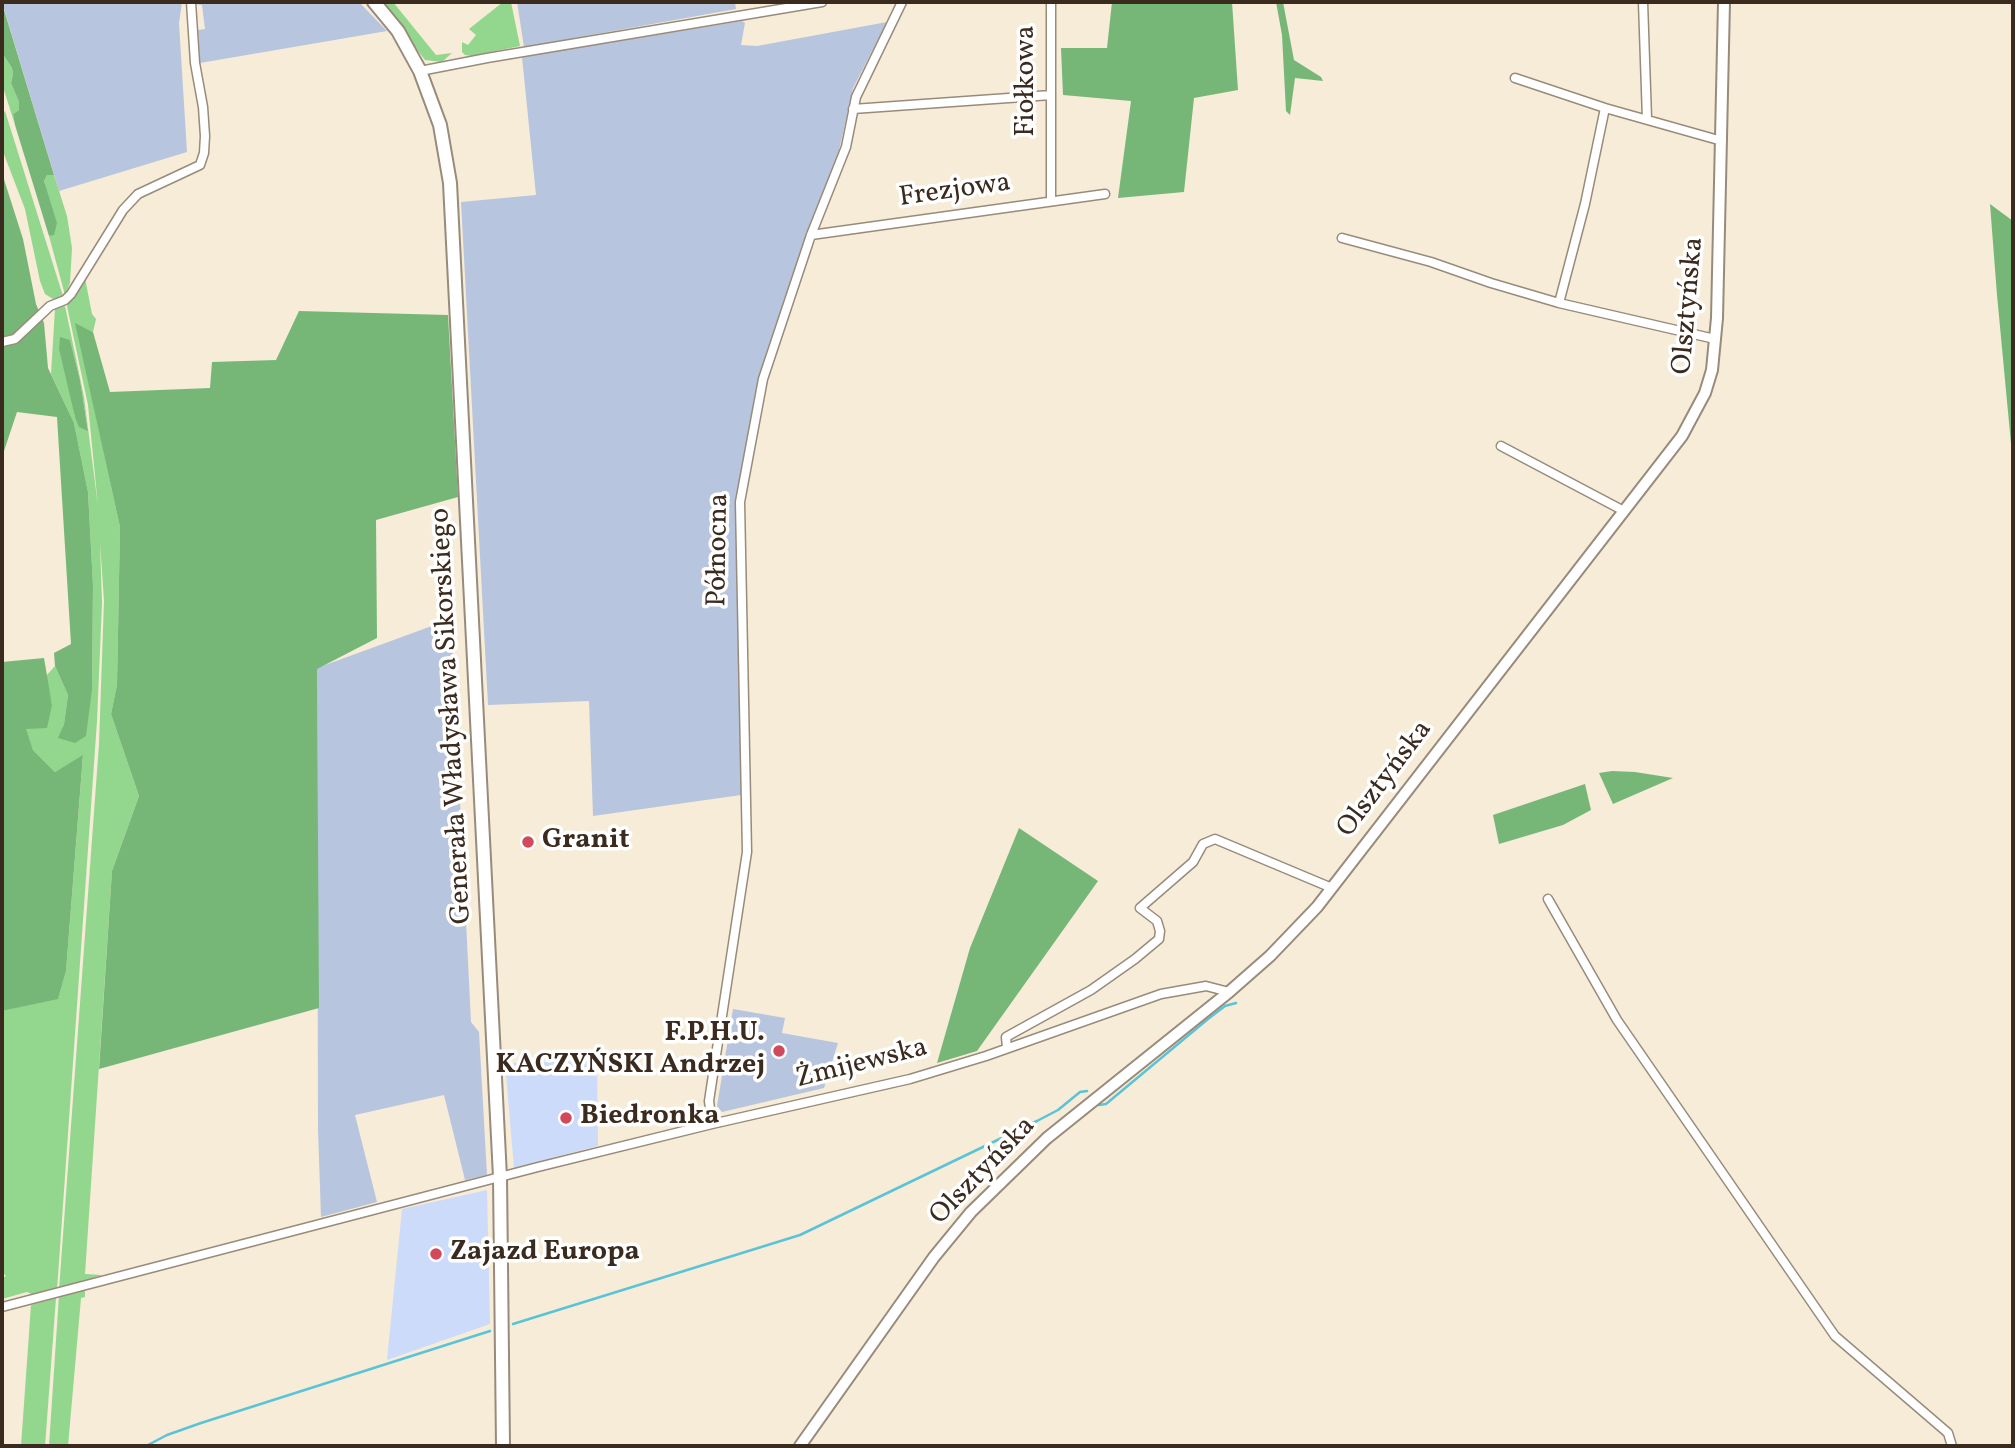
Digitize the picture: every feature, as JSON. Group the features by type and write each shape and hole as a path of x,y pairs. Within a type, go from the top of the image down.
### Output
{"main road":[{"name":"Generała Władysława Sikorskiego","path":"374,2 398,31 420,71 440,125 450,183 500,1177 503,1446"}],"street":[{"path":"2,342 15,339 50,306 65,300 71,294 123,210 138,194 200,165 204,153 203,107 195,63 191,2"},
{"path":"420,71 822,2"},
{"name":"Północna","path":"712,1124 709,1101 747,852 738,514 763,379 811,234 846,147 853,109 862,82 902,2"},
{"name":"Fiołkowa","path":"1051,2 1051,201"},
{"path":"1643,2 1647,119"},
{"name":"Olsztyńska","path":"800,1446 934,1257 971,1212 1046,1138 1230,992 1280,947 1332,888 1693,419 1712,370 1715,339 1724,2"},
{"path":"1515,78 1605,108 1722,141"},
{"path":"853,109 1051,95"},
{"path":"1559,303 1585,204 1605,108"},
{"name":"Frezjowa","path":"811,234 1105,194"},
{"path":"1342,238 1431,262 1559,303 1715,339"},
{"path":"1501,446 1624,511"},
{"path":"1007,1048 1006,1037 1091,990 1159,939 1157,921 1140,908 1193,862 1203,844 1215,839 1332,888"},
{"path":"1548,900 1617,1020 1835,1336 1948,1433 1952,1446"},
{"name":"Żmijewska","path":"2,1307 500,1177 712,1124 910,1079 1007,1048 1161,993 1206,986 1230,992"}],"shaded area":[{"path":"2,2 182,2 179,23 187,152 59,191"},
{"path":"195,2 359,2 387,31 200,63 198,30 205,29 202,5"},
{"path":"517,2 735,2 736,9 524,47"},
{"path":"742,21 745,23 741,45 757,46 887,22 853,88 836,164 760,381 735,504 748,794 593,816 589,701 488,705 461,202 536,195 522,57"},
{"path":"451,619 471,1022 479,1032 487,1175 465,1180 444,1095 355,1115 377,1202 321,1217 318,1129 317,668"},
{"path":"733,1009 785,1018 782,1033 838,1043 824,1088 722,1112 717,1106"},
{"path":"597,1061 598,1146 514,1168 505,1063"},
{"path":"487,1190 490,1324 387,1360 402,1209"}],"green space":[{"path":"381,2 393,2 436,55 452,53 442,62 425,60"},
{"path":"503,2 511,2 520,46 472,56 465,55 462,52 462,42 468,45 476,35 469,29"},
{"path":"1112,2 1232,2 1238,90 1194,98 1184,192 1118,198 1131,101 1063,95 1061,48 1107,48"},
{"path":"1276,2 1283,2 1294,60 1323,81 1295,78 1290,115 1286,111 1282,35"},
{"path":"2,3 54,175 47,175 44,181 57,223 54,235 49,236 15,125 13,114 19,110 19,102 11,83 12,68 2,53"},
{"path":"2,53 12,68 11,83 19,102 19,110 13,114 15,125 2,84"},
{"path":"5,111 63,296 53,299 45,294 40,281 25,209 2,149 2,114"},
{"path":"2,173 23,239 36,304 44,323 48,368 74,423 88,492 93,585 92,689 86,736 75,743 58,738 64,724 68,695 55,666 54,653 71,644 57,417 17,412 2,457"},
{"path":"47,175 54,175 67,216 72,248 70,283 65,295 49,236 54,234 44,181"},
{"path":"1990,204 2013,221 2013,465 1997,295"},
{"path":"85,278 92,314 96,319 93,332 76,324 120,527 117,685 111,714 139,796 112,871 85,1274 102,1275 59,1290 99,744 104,601 100,542 102,603 97,721 57,1290 34,1295 27,1292 2,1299 2,1278 6,1276 2,1272 2,1011 58,998 66,971 83,756 55,772 33,750 25,729 52,705 46,676 55,666 68,695 59,738 92,689 93,585 88,492 74,423 51,374 55,309 65,306 84,397 98,506 88,405 67,306","holes":["70,340 88,430 75,417 61,347"]},
{"path":"299,311 448,315 458,497 376,520 377,638 317,669 319,1008 99,1069 112,871 139,796 111,714 117,685 120,527 75,323 93,332 110,392 210,388 212,362 276,360"},
{"path":"60,337 70,340 88,431 79,427 75,417 59,349"},
{"path":"44,658 52,705 47,728 26,729 33,750 55,772 83,755 66,971 58,999 2,1011 2,662"},
{"path":"1612,771 1673,778 1613,804 1599,773"},
{"path":"1585,784 1591,810 1563,825 1499,844 1493,815"},
{"path":"1019,828 1098,881 977,1051 937,1063 970,948"},
{"path":"85,1289 85,1297 81,1298 68,1446 49,1446 59,1295"},
{"path":"56,1298 45,1446 21,1446 31,1305"}],"waterway":[{"path":"1098,1104 1106,1104 1208,1019 1225,1006 1236,1003"},
{"path":"513,1324 800,1235 1037,1121 1058,1110 1080,1092 1087,1091"},
{"path":"146,1446 201,1423 490,1331"}],"place":[{"name":"Granit","path":"528,842"},
{"name":"F.P.H.U. KACZYŃSKI Andrzej","path":"779,1051"},
{"name":"Biedronka","path":"566,1118"},
{"name":"Zajazd Europa","path":"436,1254"}]}
